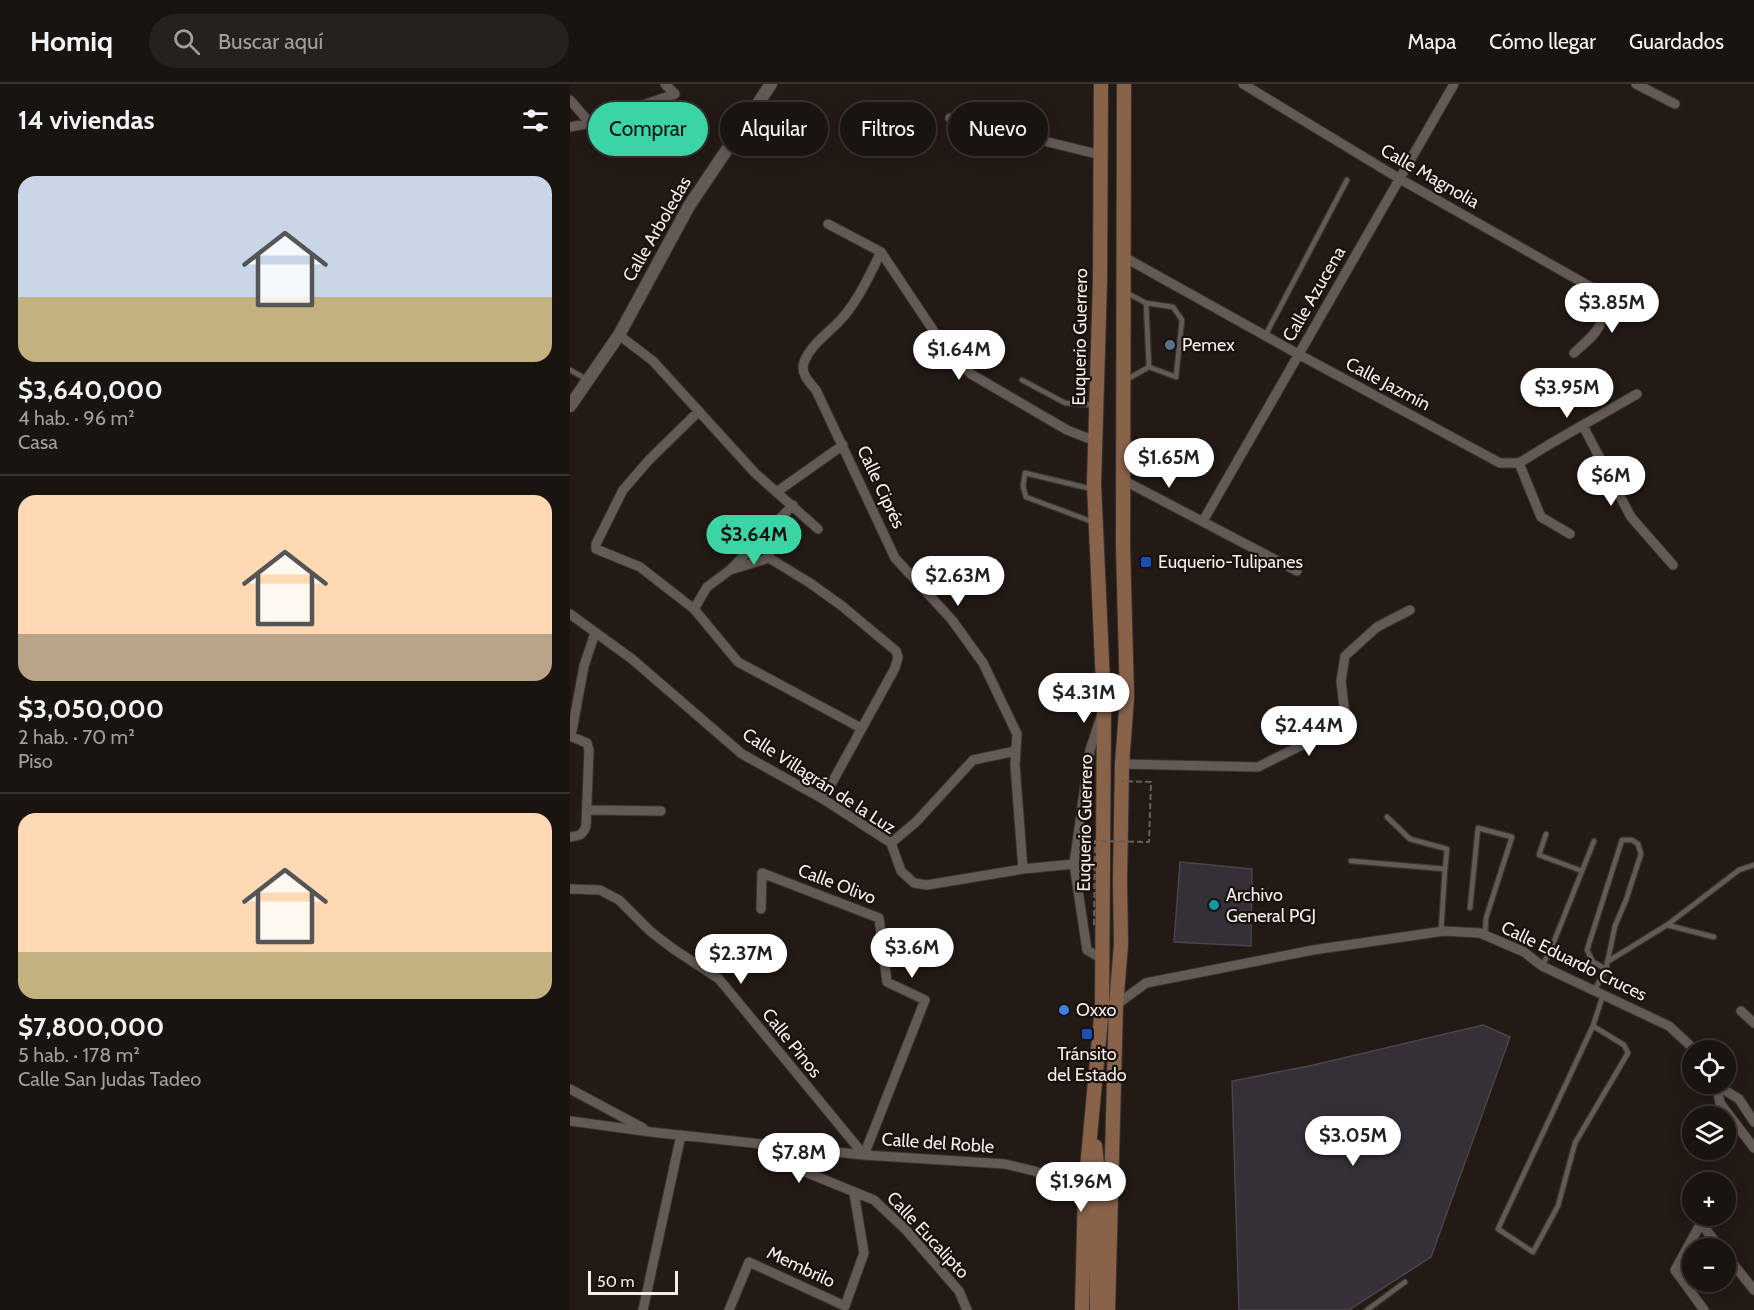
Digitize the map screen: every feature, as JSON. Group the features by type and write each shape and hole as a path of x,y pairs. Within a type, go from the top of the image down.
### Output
{"main road":[{"name":"Euquerio Guerrero","path":"1082,1310 1085,1190 1102,1007 1104,706 1095,490 1101,84"},
{"name":"Euquerio Guerrero","path":"1108,1310 1116,1005 1121,945 1122,764 1127,698 1123,480 1124,84"},
{"path":"1092,1114 1097,1164 1097,1310"}],"street":[{"path":"652,102 675,94 665,84"},
{"name":"Calle Arboledas","path":"570,406 619,335 689,206 771,84"},
{"name":"Calle Magnolia","path":"1243,84 1400,179 1603,294 1604,310 1601,325 1574,353"},
{"name":"Calle Azucena","path":"1203,521 1454,84"},
{"path":"1636,84 1675,104"},
{"path":"570,100 588,121"},
{"path":"570,128 588,124"},
{"path":"1048,142 1101,155"},
{"path":"828,224 881,252 945,348 971,374 1067,430 1095,441"},
{"name":"Calle Ciprés","path":"881,252 857,299 842,319 821,337 804,363 804,377 816,390 896,558 952,620 983,663 1017,735 1015,765 1023,869"},
{"name":"Calle Jazmín","path":"1124,257 1500,463 1520,463"},
{"path":"619,335 653,361 755,473 818,529"},
{"path":"1570,534 1542,517 1529,490 1520,463 1637,394"},
{"path":"699,411 649,460 623,490 596,544 596,549 640,567 694,609 738,662 861,728"},
{"path":"1583,426 1631,517 1673,565"},
{"path":"778,492 843,445"},
{"path":"1123,480 1297,571"},
{"path":"694,609 707,587 730,570 792,505"},
{"path":"769,531 769,558"},
{"path":"730,570 769,558 842,606 896,651 897,663 824,799"},
{"path":"1122,764 1258,767 1338,727 1345,716 1341,681 1346,656 1377,627 1410,610"},
{"name":"Calle Villagrán de la Luz","path":"570,614 632,659 742,754 824,799 891,843 901,871 914,883 927,885 1023,869 1074,864"},
{"path":"570,837 579,836 584,832 587,810 589,750 587,743 571,736 584,666 595,633"},
{"path":"1102,959 1087,950 1074,864 1090,750 1104,706"},
{"path":"891,843 916,822 973,760 1016,751"},
{"path":"587,810 661,812"},
{"name":"Calle Olivo","path":"761,909 762,873 879,918 887,982 925,1000 864,1155"},
{"name":"Calle Pinos","path":"570,890 600,890 619,900 650,931 719,979 864,1155"},
{"name":"Calle Eduardo Cruces","path":"1116,1005 1146,983 1313,951 1441,931 1480,933 1524,952 1542,966 1669,1026 1684,1040"},
{"path":"1741,1011 1754,1023"},
{"path":"570,1089 651,1132"},
{"path":"1719,1094 1720,1103 1754,1148"},
{"path":"1732,1094 1739,1099 1754,1122"},
{"name":"Calle del Roble","path":"570,1121 761,1145 864,1155 1005,1164 1034,1171 1085,1190"},
{"path":"643,1310 681,1135"},
{"name":"Calle Eucalipto","path":"761,1145 803,1171 874,1200 905,1229 959,1292 967,1310"},
{"name":"Membrilo","path":"729,1310 749,1262 845,1306 864,1253 854,1193"},
{"path":"1696,1226 1675,1270 1704,1310"},
{"path":"1736,1268 1754,1290"}],"lane":[{"path":"1265,336 1347,180"},
{"path":"1123,291 1146,303 1173,307 1182,320 1176,377 1149,367"},
{"path":"1146,303 1149,367"},
{"path":"1123,382 1149,367"},
{"path":"570,370 588,380"},
{"path":"1022,380 1065,403 1096,405"},
{"path":"1095,490 1025,473 1023,486 1026,497 1096,524"},
{"path":"1387,817 1410,839 1447,849 1441,931"},
{"path":"1470,908 1478,828 1512,837 1486,918 1485,935"},
{"path":"1546,834 1539,855 1582,871"},
{"path":"1593,1026 1624,1045 1628,1053 1575,1143 1558,1206 1533,1252 1498,1229 1593,1026 1599,993 1606,969 1615,926 1641,854 1638,844 1632,840 1622,840 1587,950 1593,962 1606,969"},
{"path":"1542,966 1594,841"},
{"path":"1351,861 1445,869"},
{"path":"1607,962 1667,925 1739,870 1754,865"},
{"path":"1667,925 1714,937"},
{"path":"1367,1310 1405,1282"}],"path":[{"path":"1094,925 1095,841 1149,842 1151,782 1122,781"}],"building":[{"name":"Archivo General PGJ","path":"1180,862 1252,869 1251,946 1174,942"},
{"path":"1483,1025 1510,1037 1431,1257 1349,1310 1239,1310 1232,1081 1309,1066"}],"place":[{"name":"Pemex","path":"1170,345"},
{"name":"Euquerio-Tulipanes","path":"1146,562"},
{"name":"Archivo General PGJ","path":"1214,905"},
{"name":"Oxxo","path":"1064,1010"},
{"name":"Tránsito del Estado","path":"1087,1034"}]}
